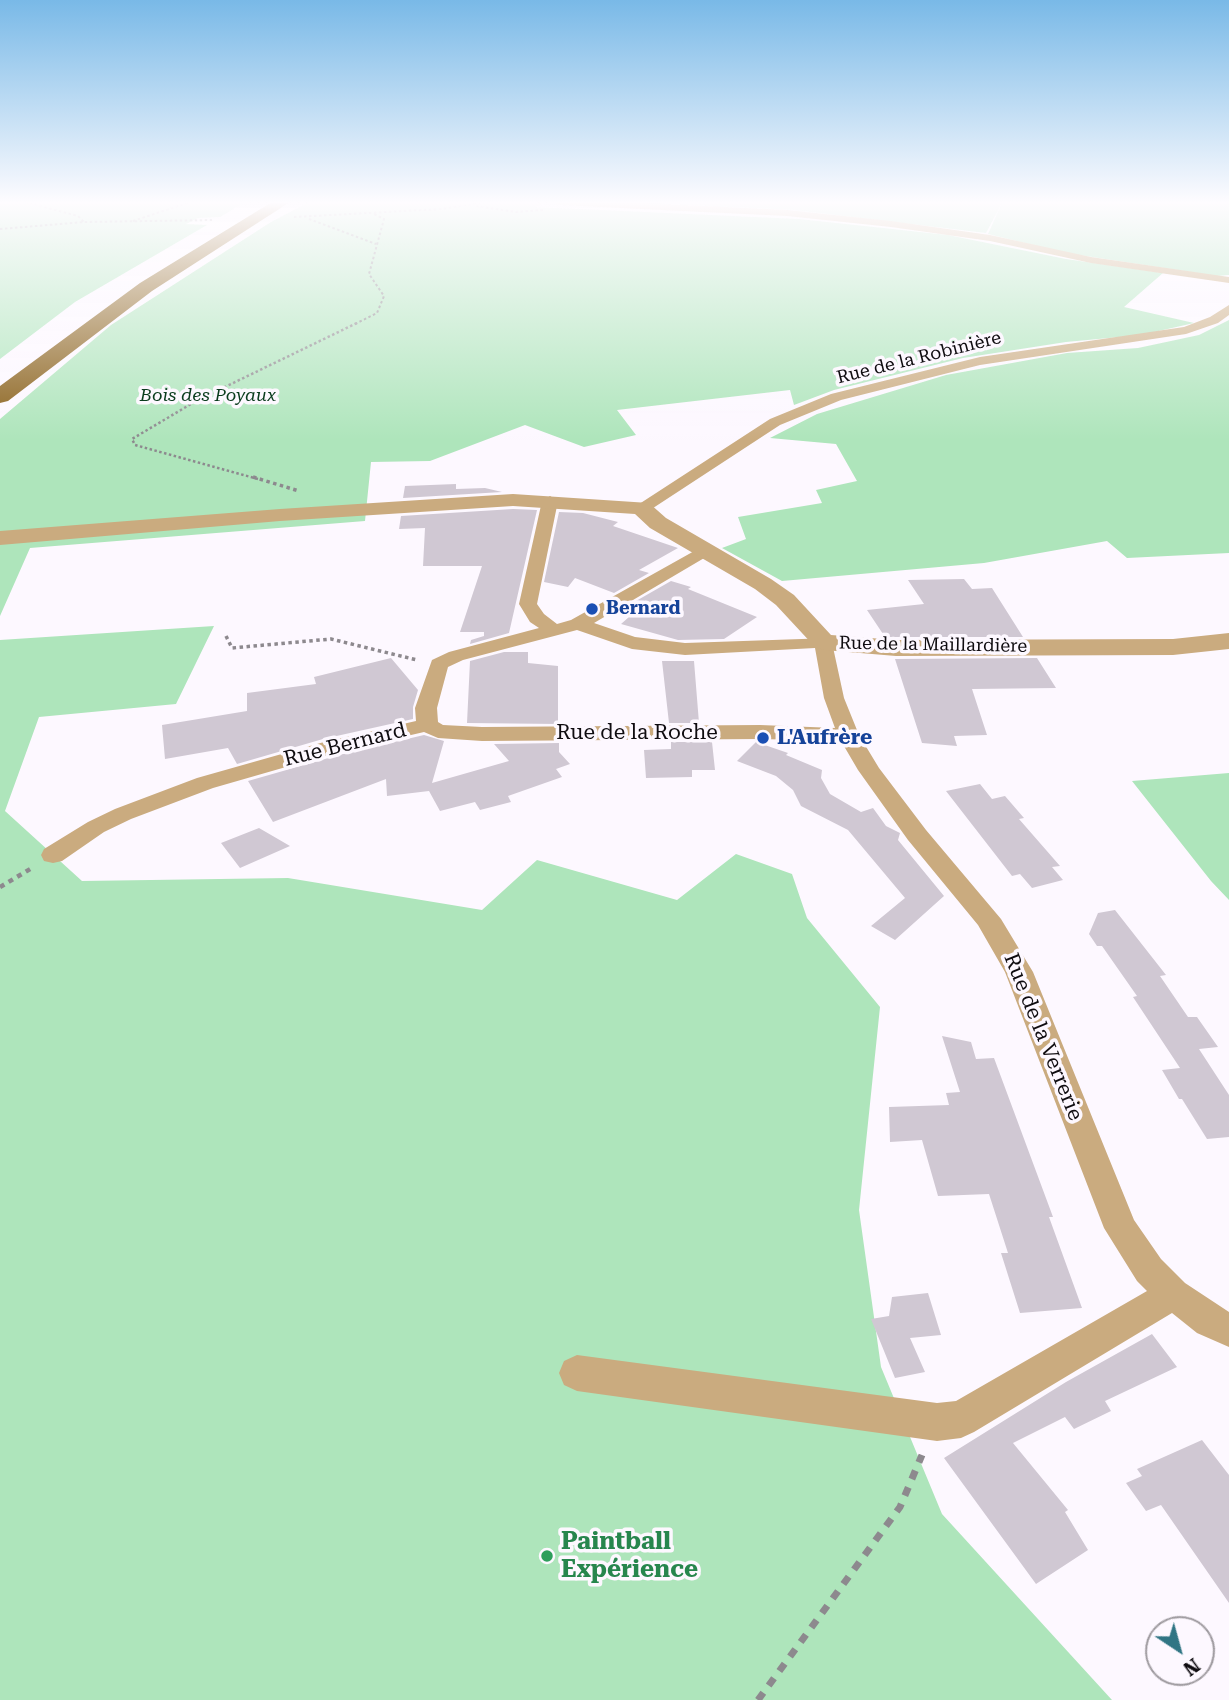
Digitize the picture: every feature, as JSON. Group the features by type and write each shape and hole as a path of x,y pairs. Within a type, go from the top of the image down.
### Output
{"highway":[{"path":"63,326 130,281"},
{"path":"0,396 157,281"}],"street":[{"name":"Rue de la Robinière","path":"641,508 775,422 836,397 980,361 1186,330 1214,320 1229,309"},
{"path":"0,538 319,512 513,500 641,508"},
{"path":"550,501 528,604 537,618 555,631"},
{"name":"Rue de la Maillardière","path":"641,508 658,523 785,600 824,642 910,648 1173,647 1229,641"},
{"path":"439,664 456,656 578,624 705,550"},
{"path":"578,624 632,643 685,649 824,642"},
{"name":"Rue de la Verrerie","path":"824,642 834,698 848,735 869,770 917,835 988,919 1005,946 1039,1021 1113,1212 1149,1270 1173,1294 1210,1321 1229,1330"},
{"name":"Rue Bernard","path":"53,855 96,827 123,814 205,783 332,747 427,725 426,708 439,664"},
{"name":"Rue de la Roche","path":"427,725 438,731 482,734 760,732 848,735"},
{"path":"577,1373 937,1422 961,1419 1173,1294"}],"path":[{"path":"319,512 324,499 135,445 132,439 196,401 377,313 384,296 374,281"},
{"path":"226,636 232,648 331,639 386,655 439,664"},
{"path":"0,887 53,855"},
{"path":"758,1700 900,1507 937,1422"}],"green space":[{"path":"0,281 110,281 75,302 0,359"},
{"name":"Bois des Poyaux","path":"179,281 1153,281 1124,307 1194,323 1141,335 1066,342 963,358 834,390 794,405 790,390 617,410 636,435 584,447 525,425 430,461 371,462 365,521 30,548 0,616 0,419 111,325"},
{"path":"1229,320 1229,553 1127,558 1107,541 984,563 782,581 722,548 746,539 738,517 822,503 816,490 857,481 836,444 770,438 817,414 946,375 1067,353 1138,348 1199,335"},
{"path":"214,626 176,704 39,717 5,811 82,881 288,878 482,910 537,860 677,900 736,854 792,874 807,918 880,1007 859,1210 881,1367 942,1514 1112,1700 0,1700 0,640"},
{"path":"1229,773 1229,900 1132,781"}],"building":[{"path":"456,484 456,489 485,488 502,492 403,498 405,486"},
{"path":"537,510 509,633 470,644 471,640 484,636 484,632 460,632 482,566 423,566 425,528 399,529 401,516"},
{"path":"559,512 583,513 618,522 613,526 678,548 639,570 649,573 614,593 575,578 568,587 544,582"},
{"path":"964,579 972,589 992,588 1023,637 885,637 867,610 924,604 908,580"},
{"path":"671,581 691,587 688,589 757,617 724,639 678,640 621,624 637,610 634,609 641,603 636,601"},
{"path":"504,652 528,652 528,663 558,666 558,724 467,723 470,661"},
{"path":"391,658 418,690 413,719 323,739 237,764 228,748 165,759 162,725 247,711 247,693 316,684 314,677"},
{"path":"1037,658 1056,688 972,689 987,735 954,736 957,746 922,743 895,659"},
{"path":"662,661 694,661 699,723 669,723"},
{"path":"424,735 444,741 432,783 509,761 494,744 559,743 559,752 570,764 556,769 562,777 508,796 511,802 480,810 475,802 440,811 429,791 387,796 386,779 273,822 248,781 339,755"},
{"path":"671,742 712,742 715,770 692,770 692,777 646,778 644,750 671,749"},
{"path":"756,742 788,753 786,755 822,770 821,778 830,794 861,812 873,808 886,826 900,833 898,840 944,896 895,940 871,926 905,898 848,830 801,806 793,790 776,776 737,761"},
{"path":"980,784 992,799 1005,796 1024,818 1019,819 1060,866 1052,867 1063,880 1032,888 1020,874 1012,876 946,791"},
{"path":"259,828 290,846 240,868 221,843"},
{"path":"1115,910 1166,975 1160,976 1188,1017 1197,1017 1218,1047 1199,1049 1229,1095 1229,1137 1207,1139 1182,1099 1179,1099 1162,1070 1180,1068 1133,997 1137,996 1102,946 1097,946 1089,934 1098,913"},
{"path":"942,1036 971,1042 976,1059 994,1058 1053,1217 1049,1217 1082,1308 1020,1313 1001,1253 1008,1253 989,1194 938,1196 922,1140 890,1142 889,1107 949,1105 946,1093 960,1092"},
{"path":"928,1293 941,1335 910,1338 925,1372 895,1378 871,1319 889,1316 892,1297"},
{"path":"1152,1334 1177,1367 1105,1401 1111,1411 1074,1429 1065,1417 1013,1443 1068,1510 1065,1512 1088,1550 1036,1584 944,1458 1066,1382"},
{"path":"1202,1440 1229,1475 1229,1603 1161,1505 1146,1511 1126,1483 1142,1476 1137,1469"}],"place":[{"name":"Bernard","path":"592,609"},
{"name":"L'Aufrère","path":"763,738"},
{"name":"Paintball Expérience","path":"547,1556"}]}
